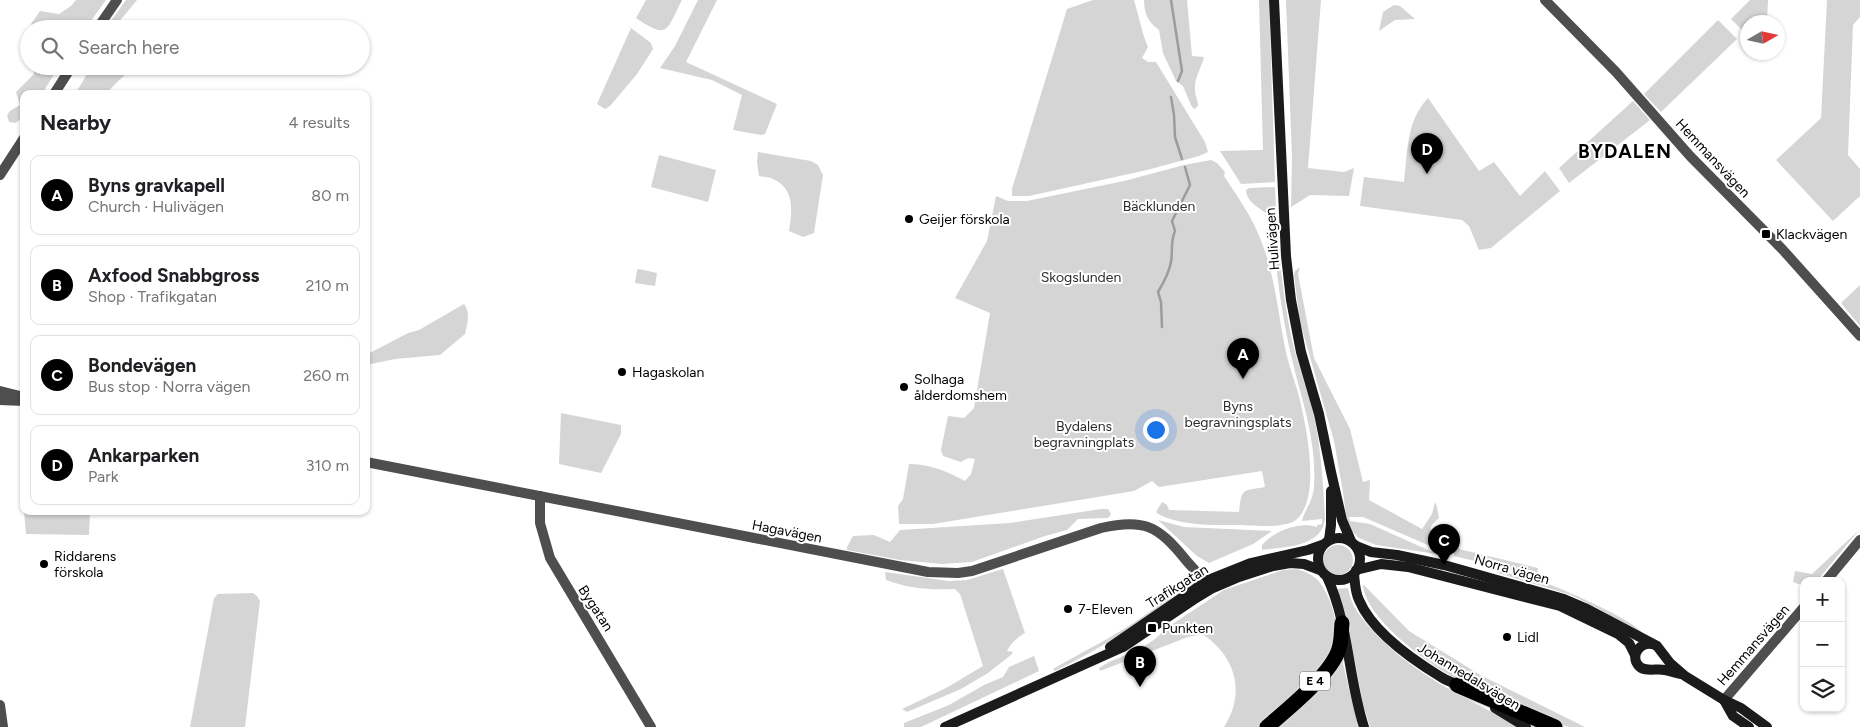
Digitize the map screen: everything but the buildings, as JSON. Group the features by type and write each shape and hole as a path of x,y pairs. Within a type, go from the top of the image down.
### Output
{"highway":[{"name":"E 4","path":"1267,727 1305,692 1337,654 1341,641 1342,623"},
{"path":"1458,685 1555,727"}],"main road":[{"name":"Hulivägen","path":"1274,0 1289,279 1298,336 1326,443 1342,520 1353,544"},
{"name":"Hulivägen","path":"1326,542 1331,525 1331,472"},
{"path":"1324,573 1333,580 1342,580 1355,572 1360,557 1353,544 1341,538 1326,542 1318,554 1317,561 1334,591 1364,726"},
{"name":"Trafikgatan","path":"945,727 1085,662 1205,587 1251,563 1308,550 1326,542"},
{"name":"Norra vägen","path":"1353,544 1371,552 1397,555 1444,565 1564,599 1653,644"},
{"name":"Trafikgatan","path":"1205,587 1273,566 1290,563 1304,564 1324,573"},
{"name":"Norra vägen","path":"1355,572 1381,564 1408,567 1560,606 1618,634 1629,643 1635,655"},
{"name":"Johannedalsvägen","path":"1355,572 1356,592 1360,603 1377,627 1415,660 1526,727"},
{"path":"1685,676 1666,670 1641,668 1637,663 1635,655 1643,644 1653,644 1685,676 1741,708 1767,727"},
{"path":"1654,669 1660,663 1662,654"},
{"path":"1724,700 1733,716 1749,727"}],"street":[{"path":"103,20 117,0"},
{"name":"Hemmansvägen","path":"1545,0 1616,72 1690,156 1783,250 1860,336"},
{"path":"57,90 66,75"},
{"path":"0,175 20,144"},
{"path":"0,391 20,396"},
{"path":"0,400 20,401"},
{"name":"Hagavägen","path":"370,463 928,572 958,573 980,569 1101,528 1123,523 1142,524 1149,526 1169,542 1205,587"},
{"name":"Bygatan","path":"540,496 540,523 550,558 651,727"},
{"path":"1829,577 1860,540"},
{"name":"Hemmansvägen","path":"1724,700 1800,612"},
{"path":"0,705 4,727"}],"green space":[{"path":"76,0 106,0 92,20 34,20 40,11 59,14"},
{"path":"126,0 137,0 120,20 112,20"},
{"path":"646,0 682,0 669,25 661,30 655,29 636,18"},
{"path":"698,0 717,0 686,62 777,104 765,134 733,130 742,95 712,80 660,68 675,46"},
{"path":"1093,0 1134,0 1148,47 1142,58 1148,62 1156,62 1205,142 1208,152 1147,170 1029,196 1012,196 1012,189 1067,9"},
{"path":"1144,0 1187,0 1192,56 1204,57 1195,86 1198,106 1194,109 1183,86 1176,81 1163,53 1159,30 1147,17"},
{"path":"1259,0 1269,0 1275,182 1241,184 1220,151 1263,150"},
{"path":"1286,0 1321,0 1308,168 1344,172 1354,168 1349,196 1310,195 1291,207 1292,157"},
{"path":"1750,0 1768,0 1767,15 1740,15 1740,28 1731,19"},
{"path":"1827,0 1860,0 1860,17 1853,25 1848,155 1860,169 1860,196 1833,221 1776,160 1821,118"},
{"path":"1394,5 1400,6 1415,19 1395,20 1379,31 1383,12"},
{"path":"1718,20 1737,39 1661,112 1644,94"},
{"path":"631,28 651,43 653,49 637,74 610,106 605,109 597,104"},
{"path":"33,75 54,75 44,90 20,90 20,105 16,92"},
{"path":"87,75 125,75 109,90 77,90"},
{"path":"1428,98 1479,171 1494,162 1520,196 1545,171 1560,191 1491,248 1479,250 1469,226 1462,220 1360,206 1364,177 1404,182 1409,137 1416,116"},
{"path":"1633,101 1650,120 1569,183 1559,168"},
{"path":"20,105 20,120 15,123 9,122 7,115"},
{"path":"758,152 811,161 818,165 823,175 814,233 803,237 789,231 791,202 789,196 781,184 775,180 759,176"},
{"path":"659,155 716,170 708,202 651,187"},
{"path":"1211,160 1217,163 1225,172 1224,176 1248,214 1260,238 1276,294 1286,352 1305,424 1310,459 1309,493 1305,507 1298,518 1293,522 1278,525 1206,525 1177,521 1156,512 1162,502 1167,505 1169,510 1239,512 1244,492 1265,487 1262,471 1159,487 1152,481 1134,491 933,524 899,524 898,506 903,499 909,464 924,465 938,469 965,481 971,474 975,459 968,458 961,462 943,456 941,450 948,416 964,418 974,408 990,313 955,298 987,241 996,196 1008,201 1027,201 1124,181"},
{"path":"1275,187 1284,295 1292,341 1318,435 1325,518 1323,528 1318,535 1310,540 1292,546 1262,550 1262,545 1267,540 1287,528 1302,525 1317,527 1317,525 1322,524 1322,519 1302,521 1311,501 1314,486 1313,452 1311,435 1284,322 1272,219 1252,203 1246,190 1249,188"},
{"path":"1300,267 1298,274 1314,358 1350,429 1363,482 1370,480 1369,500 1422,529 1432,514 1435,502 1439,518 1431,527 1431,531 1448,545 1451,555 1363,517 1349,517 1350,521 1370,524 1437,554 1376,545 1359,538 1352,531 1346,515 1334,441 1300,322 1294,275 1295,271"},
{"path":"637,270 657,273 655,286 635,283"},
{"path":"1860,285 1860,326 1841,303"},
{"path":"464,304 466,307 468,315 465,334 440,355 395,359 370,364 370,353 408,333 419,330"},
{"path":"561,413 621,425 621,434 601,473 559,464"},
{"path":"1108,509 1111,514 1108,518 1078,519 1067,530 972,562 942,564 900,560 847,550 853,536 874,535 890,542 900,530 1010,523"},
{"path":"24,515 90,515 89,535 26,534"},
{"path":"1158,520 1184,527 1272,531 1253,544 1209,563 1197,556"},
{"path":"1439,525 1439,531 1459,537 1459,549 1538,568 1537,576 1454,556 1451,544 1435,533 1435,528"},
{"path":"1859,530 1820,577 1800,577 1800,585 1793,582 1795,571 1812,574"},
{"path":"1338,545 1349,549 1353,560 1349,571 1338,575 1327,571 1323,560 1327,549"},
{"path":"1003,569 1025,633 1014,640 1007,651 1013,652 1011,655 988,673 961,689 907,712 902,709 948,687 983,666 960,594 955,589 912,587 886,580 885,572 949,581 967,580"},
{"path":"1297,569 1313,576 1326,593 1335,620 1336,631 1334,641 1330,653 1314,677 1259,727 1224,727 1235,701 1236,688 1234,676 1230,664 1223,653 1202,634 1188,637 1100,671 1099,668 1109,662 1142,648 1168,627 1224,590 1283,570"},
{"path":"1498,571 1549,584 1596,604 1638,628 1643,634 1571,595 1498,573"},
{"path":"1182,584 1183,590 1121,634 1055,671 1053,669 1137,621 1153,610"},
{"path":"1363,584 1409,631 1482,676 1585,727 1569,727 1559,724 1524,707 1470,685 1441,670 1413,650 1385,624 1366,597"},
{"path":"1348,588 1354,607 1362,618 1405,661 1454,692 1518,727 1370,727 1363,704 1346,615 1336,589"},
{"path":"253,593 260,601 245,727 190,727 214,598 218,594"},
{"path":"1034,656 1039,671 921,727 904,727 904,723 949,705 984,685 1003,677 1009,667"},
{"path":"1342,659 1358,727 1275,727"}],"waterway":[{"path":"1171,0 1182,71 1178,81"},
{"path":"1171,97 1175,137 1182,159"},
{"path":"1162,327 1161,302 1158,292 1171,262 1175,231 1172,221 1190,185 1185,167"}],"place":[{"name":"Ankarparken","path":"1427,174"},
{"name":"Geijer förskola","path":"909,219"},
{"name":"Klackvägen","path":"1766,234"},
{"name":"Hagaskolan","path":"622,372"},
{"name":"Byns gravkapell","path":"1243,379"},
{"name":"Solhaga ålderdomshem","path":"904,387"},
{"name":"Riddarens förskola","path":"44,564"},
{"name":"Bondevägen","path":"1444,565"},
{"name":"7-Eleven","path":"1068,609"},
{"name":"Punkten","path":"1152,628"},
{"name":"Lidl","path":"1507,637"},
{"name":"Axfood Snabbgross","path":"1140,687"}],"district":[{"name":"BYDALEN","path":"1625,151"}],"park label":[{"name":"Bäcklunden","path":"1159,206"},
{"name":"Skogslunden","path":"1081,277"},
{"name":"Byns begravningsplats","path":"1238,414"},
{"name":"Bydalens begravningplats","path":"1084,434"}]}
